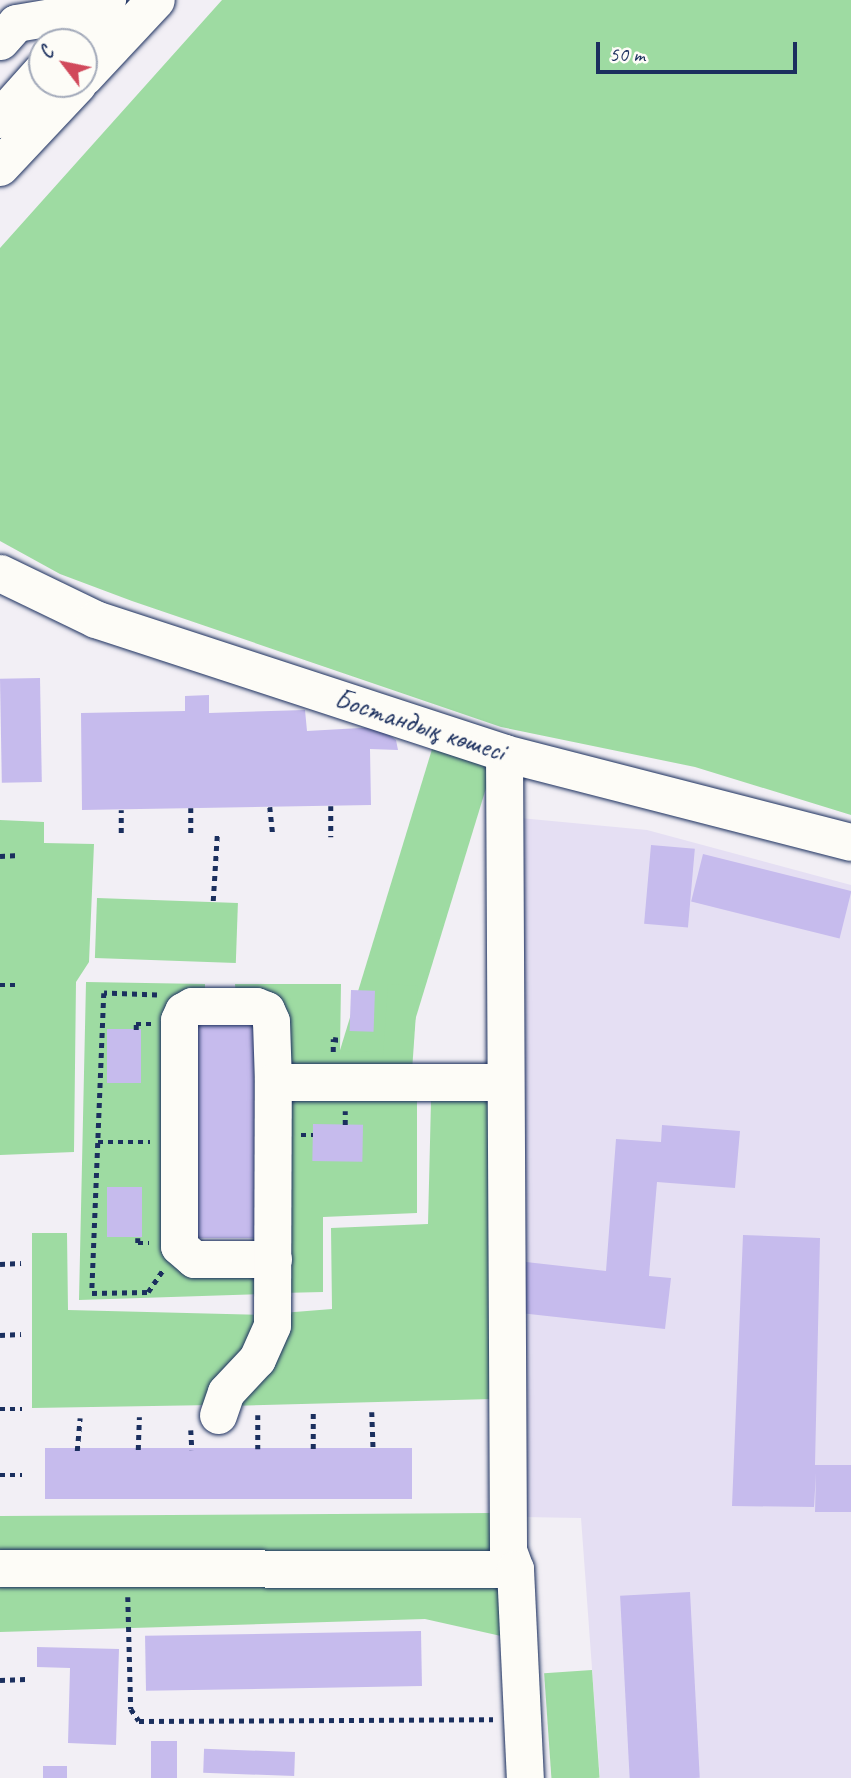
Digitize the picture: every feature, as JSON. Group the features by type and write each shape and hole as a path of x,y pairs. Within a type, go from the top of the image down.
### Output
{"main road":[{"path":"98,62 156,0"},
{"path":"82,28 103,4"},
{"path":"0,120 28,88"},
{"path":"0,167 65,98"}],"street":[{"path":"0,41 16,23 103,4"},
{"name":"Бостандық көшесі","path":"0,573 95,619 503,753 851,842"},
{"path":"503,753 508,1550 515,1569 524,1778"},
{"path":"218,1415 226,1392 257,1359 272,1325 273,1259 273,1082 271,1021 266,1010 256,1006 192,1006 183,1011 179,1246 194,1259 273,1259"},
{"path":"273,1082 505,1082"},
{"path":"0,1568 515,1569"}],"path":[{"path":"331,806 331,837"},
{"path":"270,807 272,836"},
{"path":"191,808 191,834"},
{"path":"121,810 121,833"},
{"path":"213,901 217,835"},
{"path":"0,856 19,855"},
{"path":"0,985 20,985"},
{"path":"179,1246 148,1292 92,1293 104,993 154,993 183,1011"},
{"path":"98,1142 179,1142"},
{"path":"0,1264 21,1263"},
{"path":"0,1335 21,1334"},
{"path":"0,1409 22,1409"},
{"path":"372,1412 373,1448"},
{"path":"313,1413 313,1448"},
{"path":"258,1415 258,1449"},
{"path":"138,1450 139,1417"},
{"path":"77,1451 80,1418"},
{"path":"0,1475 22,1475"},
{"path":"127,1568 131,1709 139,1721 522,1718"},
{"path":"0,1680 26,1679"}],"shaded area":[{"path":"520,818 647,830 851,885 851,1778 600,1778 581,1518 523,1517"}],"green space":[{"path":"222,0 851,0 851,815 695,767 501,727 132,601 60,574 0,541 0,248"},
{"path":"433,746 493,764 399,1072 339,1054"},
{"path":"0,820 44,822 44,843 94,844 89,962 76,982 74,1152 0,1155"},
{"path":"97,898 238,903 236,963 95,958"},
{"path":"86,982 205,984 205,996 187,998 171,1244 256,1267 266,1294 79,1300"},
{"path":"235,984 341,984 340,1051 375,1052 375,1073 296,1073 236,997"},
{"path":"388,984 418,986 412,1075 382,1073"},
{"path":"495,1095 492,1399 230,1406 282,1313 332,1309 331,1228 428,1224 431,1101"},
{"path":"289,1099 417,1099 417,1213 323,1217 323,1292 281,1293"},
{"path":"32,1233 67,1233 68,1310 264,1315 213,1405 32,1408"},
{"path":"493,1513 501,1636 425,1619 0,1632 0,1516"},
{"path":"592,1670 600,1778 551,1778 544,1673"}],"building":[{"path":"40,678 42,782 2,783 0,679"},
{"path":"209,695 209,713 305,710 307,731 378,727 396,740 398,750 370,749 371,805 82,810 81,713 185,711 185,696"},
{"path":"651,845 695,849 688,928 644,924"},
{"path":"703,854 851,891 840,939 691,902"},
{"path":"351,990 375,991 374,1032 350,1031"},
{"path":"194,1025 254,1025 254,1238 194,1238"},
{"path":"107,1029 141,1029 141,1083 107,1083"},
{"path":"313,1124 363,1125 362,1162 312,1161"},
{"path":"662,1125 740,1131 735,1188 657,1182 649,1276 671,1278 665,1329 520,1313 526,1262 606,1271 616,1139 661,1142"},
{"path":"107,1187 142,1187 142,1237 107,1237"},
{"path":"743,1235 820,1238 815,1465 851,1465 851,1512 815,1512 816,1473 814,1507 732,1506"},
{"path":"45,1448 412,1448 412,1499 45,1499"},
{"path":"690,1592 700,1778 630,1778 620,1596"},
{"path":"421,1631 422,1686 146,1691 145,1636"},
{"path":"37,1647 119,1649 116,1745 68,1743 70,1668 37,1667"},
{"path":"151,1741 177,1741 177,1778 151,1778"},
{"path":"204,1749 295,1752 294,1776 203,1773"},
{"path":"43,1766 67,1766 67,1778 43,1778"}]}
